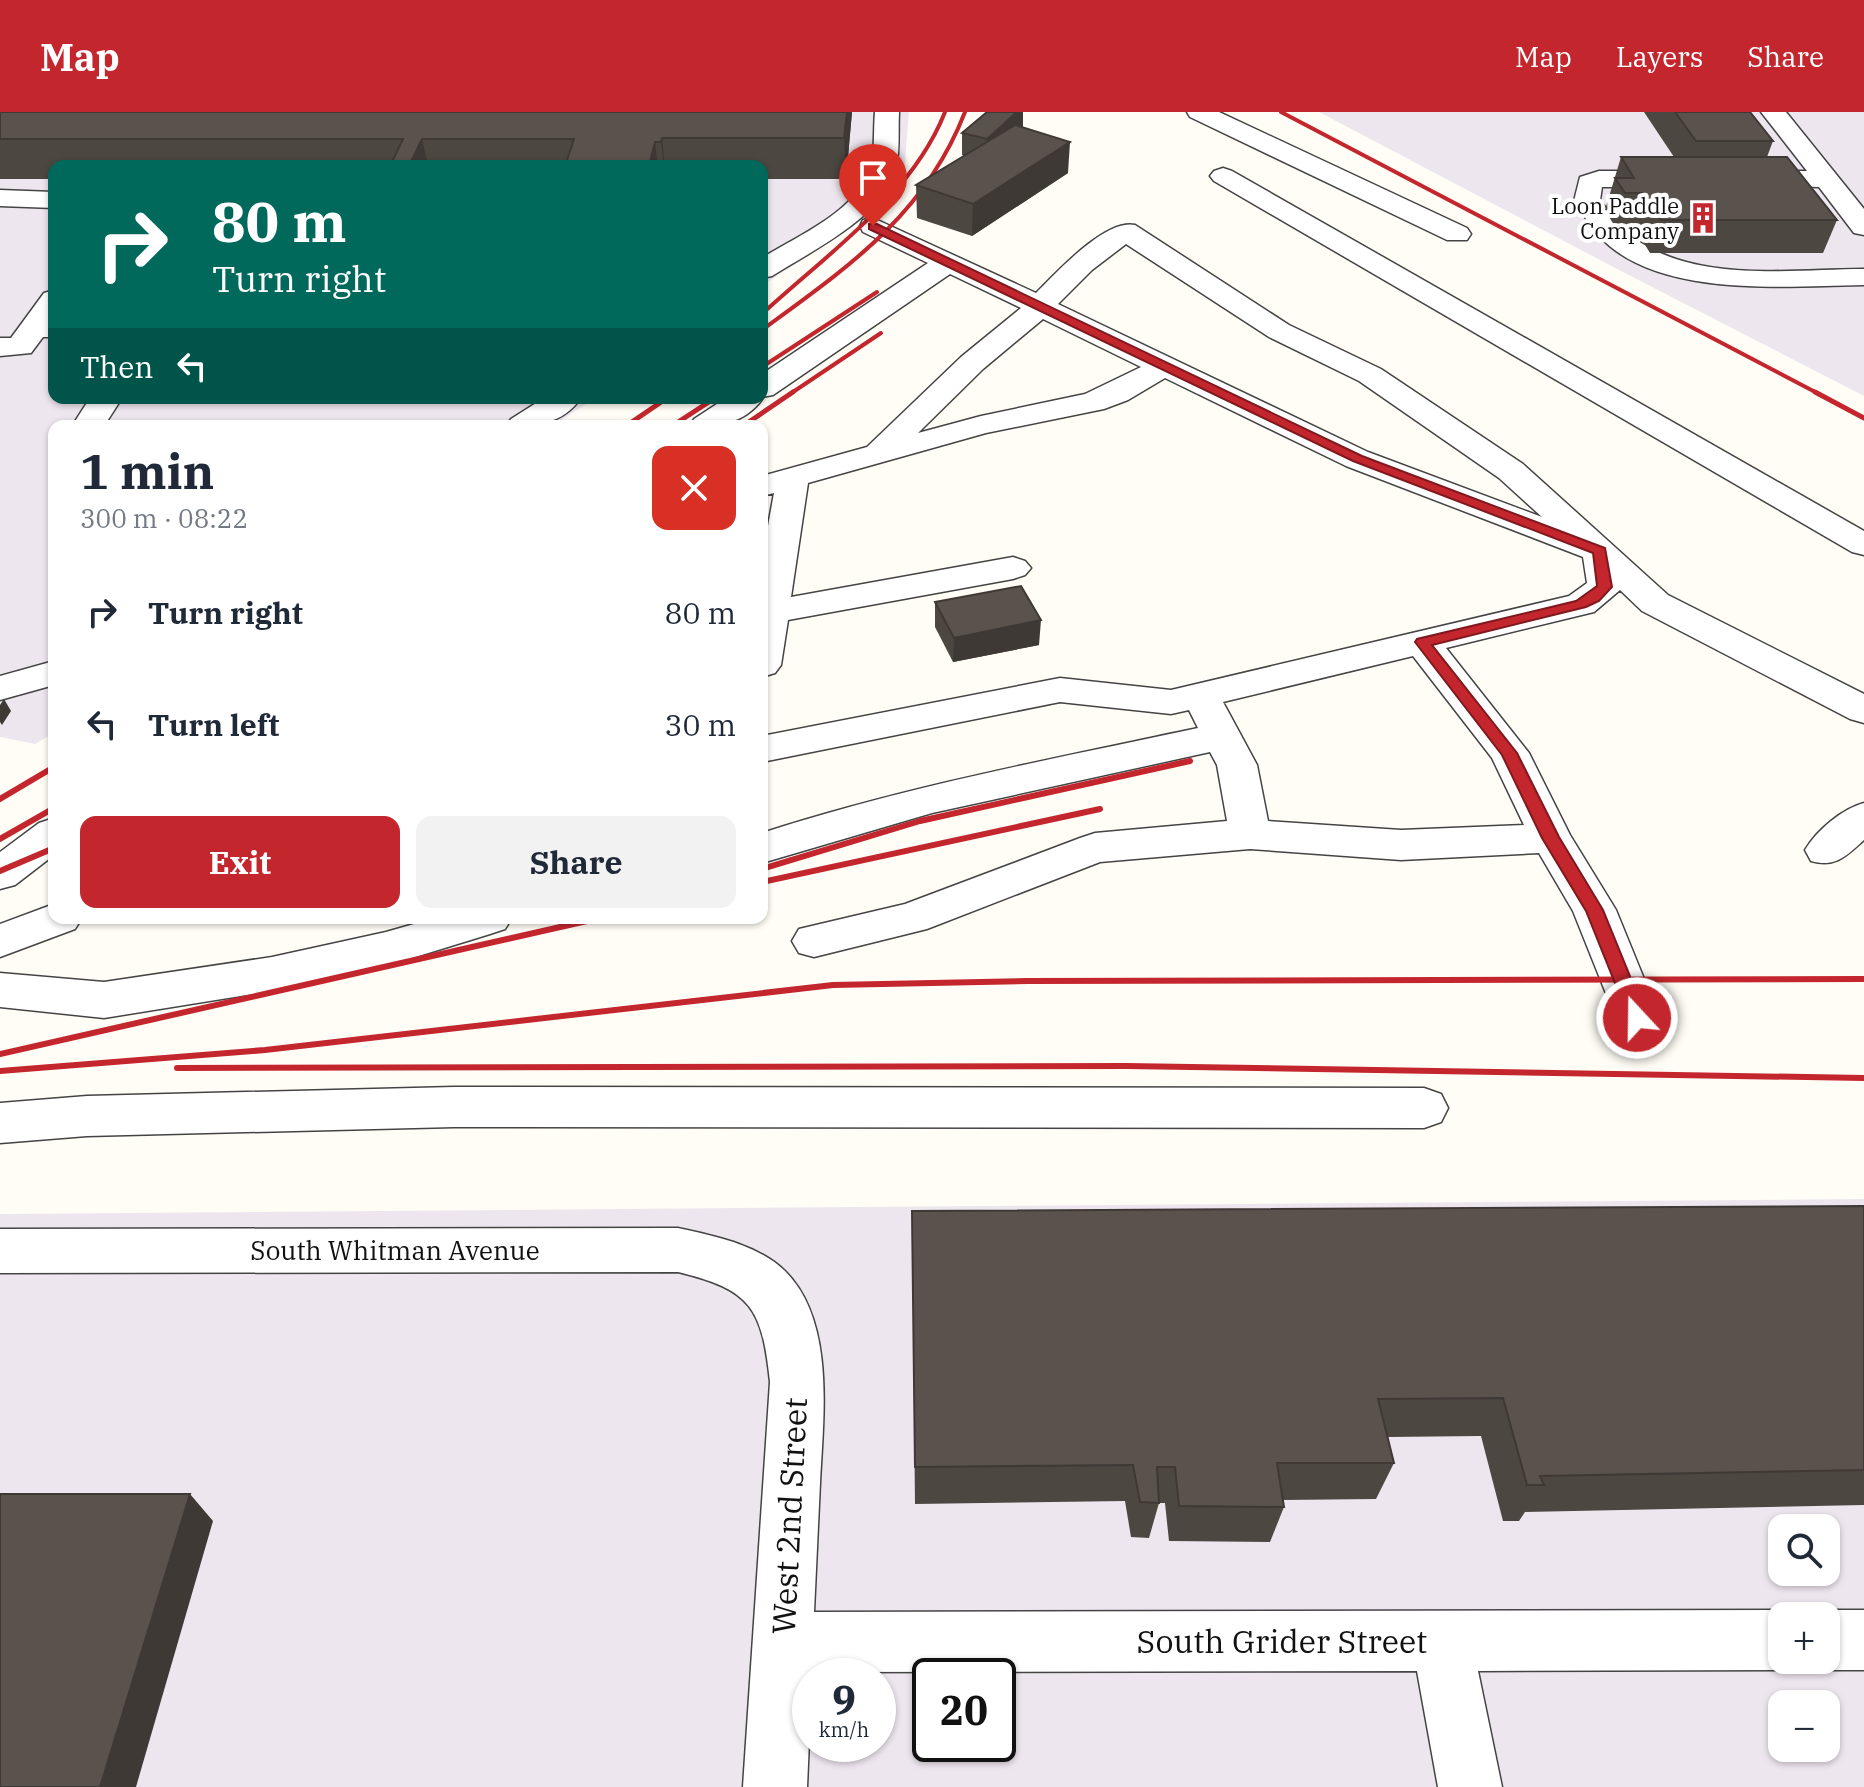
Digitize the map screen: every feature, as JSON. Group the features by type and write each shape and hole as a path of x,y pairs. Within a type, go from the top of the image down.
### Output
{"street":[{"path":"768,266 851,212 874,190 883,170 887,112"},
{"path":"1199,112 1457,234"},
{"path":"1773,112 1864,227"},
{"path":"1223,176 1864,545"},
{"path":"1826,179 1599,179 1589,182 1587,201 1605,228 1631,249 1661,264 1705,274 1864,277"},
{"path":"0,198 48,200"},
{"path":"873,226 1357,459 1600,551"},
{"path":"876,456 972,363 1039,306 1082,264 1125,231 1279,331 1370,375 1511,471 1655,603 1864,710"},
{"path":"768,384 948,262"},
{"path":"0,347 20,347 44,328"},
{"path":"768,630 777,482 981,425 1093,402 1117,393 1165,366"},
{"path":"531,420 556,404"},
{"path":"714,420 738,404"},
{"path":"768,748 1060,690 1171,702 1581,604 1605,587 1600,551"},
{"path":"771,612 1013,568"},
{"path":"1422,642 1509,753 1551,838 1594,910 1637,1018"},
{"path":"0,688 48,675"},
{"path":"1200,695 1237,765 1250,834"},
{"path":"768,846 833,823 894,808 1222,736"},
{"path":"1826,850 1864,817"},
{"path":"814,941 912,918 1095,848 1250,834 1401,845 1551,838"},
{"path":"0,874 48,838"},
{"path":"0,941 48,923"},
{"path":"0,990 104,1000 272,974 386,949 470,924"},
{"path":"0,1123 87,1116 454,1107 1424,1108"},
{"name":"South Whitman Avenue","path":"0,1251 678,1250 720,1259 752,1274 777,1297"},
{"name":"West 2nd Street","path":"775,1787 797,1382 787,1317 777,1297"},
{"name":"South Grider Street","path":"783,1642 1768,1640"},
{"path":"1840,1640 1864,1640"},
{"path":"1442,1641 1470,1787"}],"shaded area":[{"path":"0,112 909,112 904,173 886,197 840,234 768,282 768,160 48,160 48,404 586,404 562,420 48,420 48,736 35,744 0,737"},
{"path":"1319,112 1864,112 1864,396 1621,271"},
{"path":"1864,1199 1864,1787 0,1787 0,1214"}],"building":[{"path":"0,112 847,112 844,138 662,138 661,142 655,142 650,160 567,160 574,139 422,139 412,160 393,160 403,139 0,139"},
{"path":"987,112 1017,112 987,139 962,133"},
{"path":"1675,112 1750,112 1773,141 1696,141"},
{"path":"1015,125 1070,142 973,204 916,185"},
{"path":"1621,157 1787,157 1837,220 1661,220 1644,193 1625,193 1615,178 1634,178"},
{"path":"1021,586 1041,620 954,638 935,602"},
{"path":"1864,1206 1864,1470 1540,1476 1544,1485 1527,1485 1503,1398 1378,1399 1394,1463 1277,1463 1284,1507 1179,1506 1175,1467 1157,1467 1159,1503 1140,1502 1133,1465 915,1467 912,1211"},
{"path":"0,1494 190,1494 100,1787 0,1787"}],"railway":[{"path":"768,309 890,197 912,171 945,112"},
{"path":"768,326 853,260 906,210 948,148 965,112"},
{"path":"1281,112 1819,394"},
{"path":"768,363 877,292"},
{"path":"790,394 881,333"},
{"path":"752,420 793,392"},
{"path":"1815,392 1864,418"},
{"path":"635,420 658,404"},
{"path":"681,420 706,404"},
{"path":"768,867 920,821 1190,761"},
{"path":"0,799 48,771"},
{"path":"768,881 1100,809"},
{"path":"0,839 48,811"},
{"path":"0,871 48,851"},
{"path":"0,1054 574,924"},
{"path":"0,1071 265,1050 833,985 1027,981 1864,979"},
{"path":"177,1068 1126,1066 1864,1078"}],"place":[{"name":"Loon Paddle Company","path":"1703,218"}],"route":[{"path":"873,226 1357,459 1600,551 1605,587 1593,598 1581,604 1422,642 1509,753 1551,838 1594,910 1637,1018"}]}
